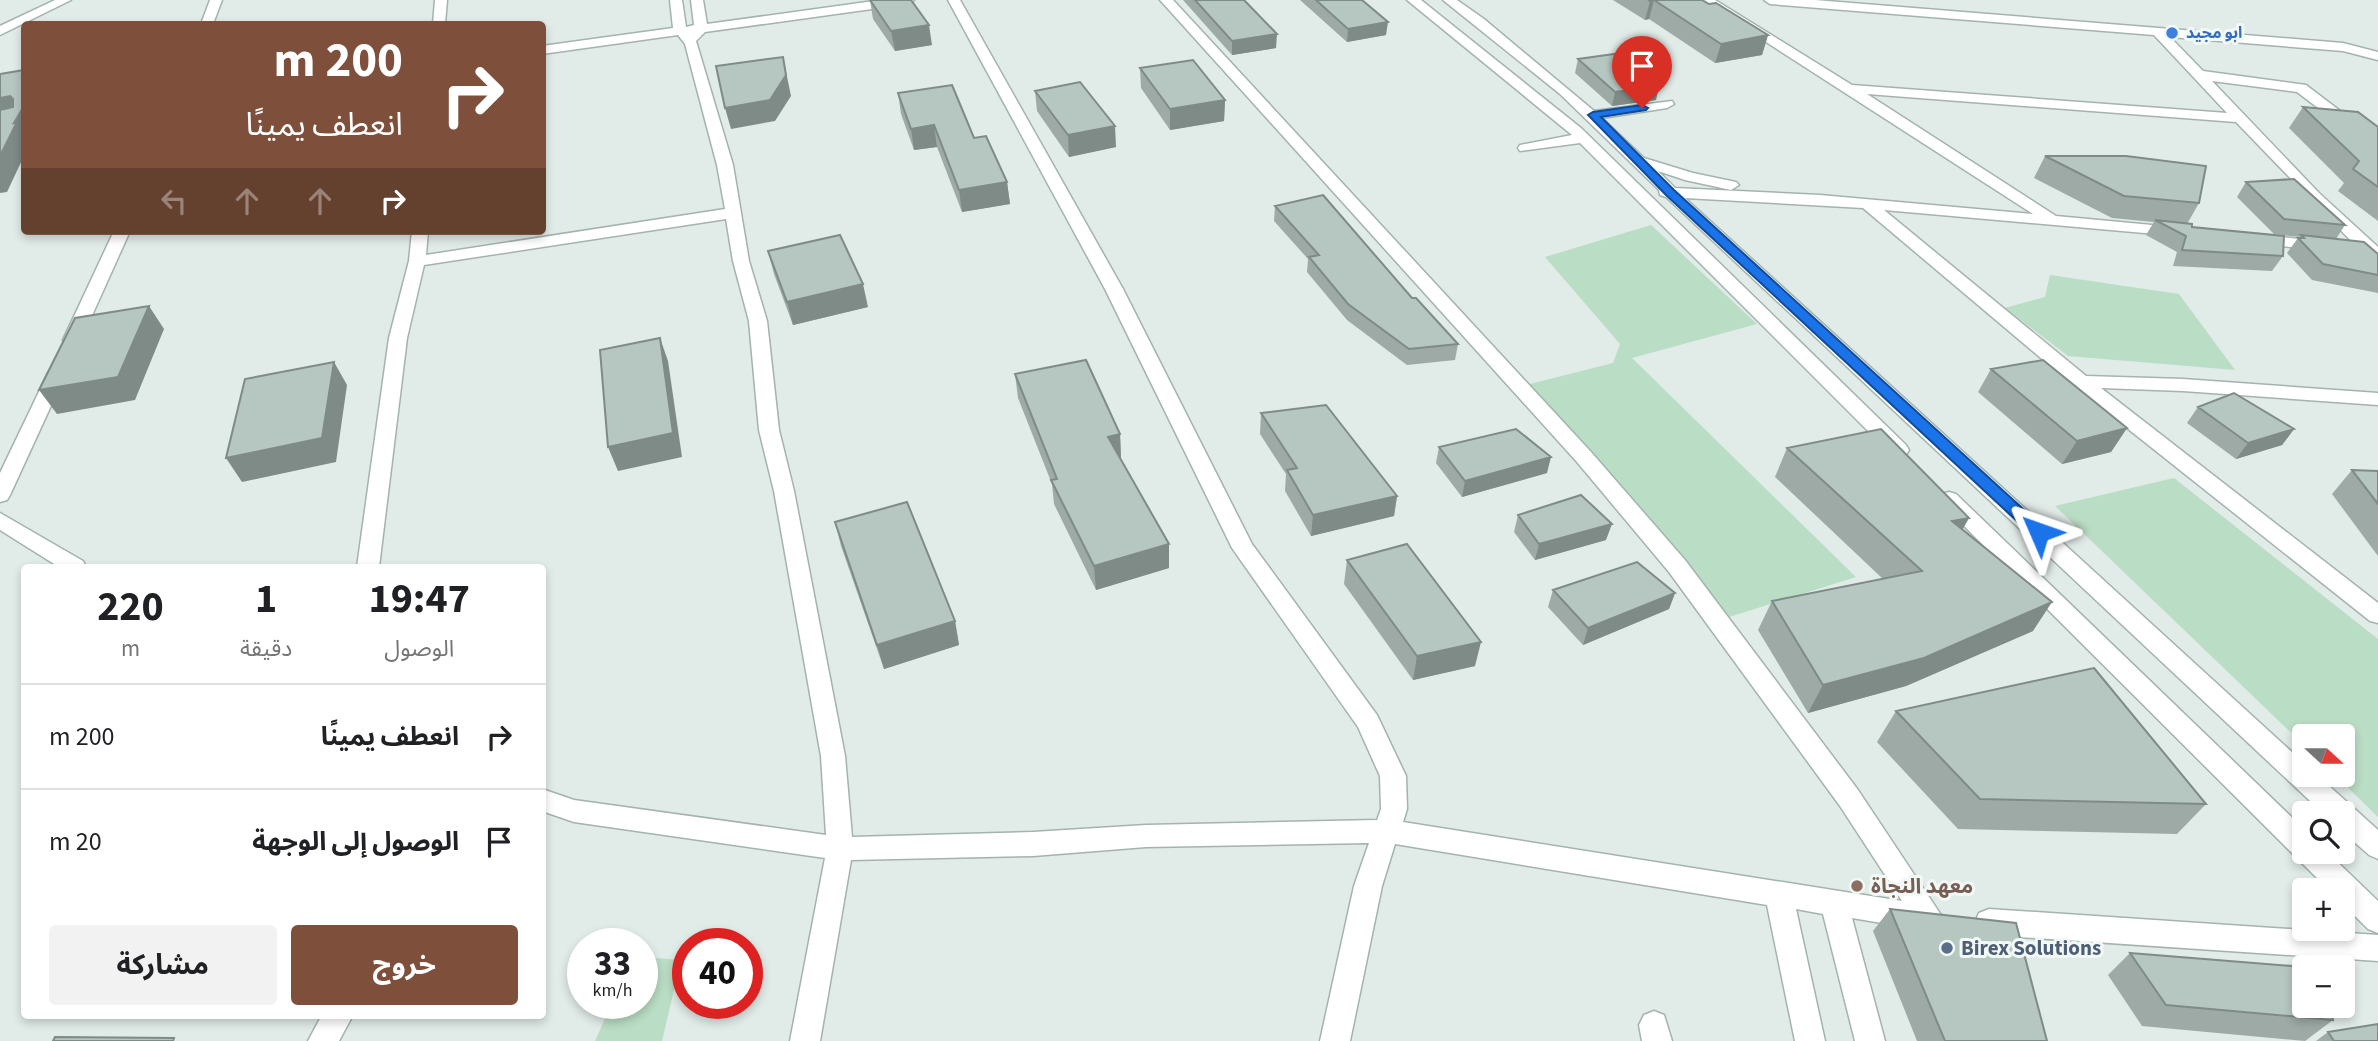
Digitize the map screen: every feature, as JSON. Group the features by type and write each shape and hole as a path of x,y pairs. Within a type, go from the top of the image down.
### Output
{"street":[{"path":"0,31 65,0"},
{"path":"209,21 216,0"},
{"path":"439,21 441,0"},
{"path":"676,0 691,33 696,69 725,165 741,261 758,321 769,430 784,491 833,756 840,849 805,1041"},
{"path":"691,33 697,0"},
{"path":"546,50 691,33 908,0"},
{"path":"954,0 1114,289 1243,548 1368,722 1393,776 1394,809 1358,927 1335,1041"},
{"path":"1166,0 1566,437 1677,566 1849,798 1929,918"},
{"path":"1413,0 1495,64 1582,138 1915,466"},
{"path":"1449,0 1509,43 1593,115 1670,192 2329,801"},
{"path":"1707,0 1992,179 2051,220"},
{"path":"1770,0 2343,47 2378,56"},
{"path":"2159,33 2376,254"},
{"path":"2199,75 2301,88 2347,123"},
{"path":"1849,89 2240,118"},
{"path":"1593,115 1667,104"},
{"path":"1525,148 1582,138"},
{"path":"1630,152 1648,163 1690,177 1820,200"},
{"path":"1635,192 1820,200 2197,233"},
{"path":"1714,231 1712,220 1721,205 1738,201 1820,200"},
{"path":"1868,205 2081,382 2378,615"},
{"path":"417,261 732,214"},
{"path":"0,495 120,235"},
{"path":"368,564 398,338 417,261 420,235"},
{"path":"2234,237 2376,254"},
{"path":"2081,382 2183,385 2378,399"},
{"path":"1935,485 2292,835"},
{"path":"0,520 70,564"},
{"path":"546,801 574,811 840,849 1033,844 1146,836 1386,831 1929,918 2378,948"},
{"path":"2355,825 2378,847"},
{"path":"2321,864 2378,920"},
{"path":"1779,895 1810,1041"},
{"path":"1835,905 1870,1041"},
{"path":"323,1041 336,1019"}],"green space":[{"path":"1651,225 1757,324 1632,358 1856,577 1726,618 1518,387 1613,363 1620,344 1545,257"},
{"path":"2050,275 2179,294 2235,370 2068,356 2005,308 2045,297"},
{"path":"2174,478 2378,639 2378,817 2348,788 2356,788 2356,724 2292,724 2292,734 2055,506"},
{"path":"658,958 672,959 672,998 662,1041 595,1041 605,1019 658,1019"}],"building":[{"path":"870,0 911,0 929,25 891,31"},
{"path":"1195,0 1244,0 1277,34 1232,41"},
{"path":"1316,0 1362,0 1388,22 1348,29"},
{"path":"1654,0 1702,0 1709,4 1716,3 1768,35 1721,44"},
{"path":"1621,53 1659,86 1615,92 1578,59"},
{"path":"783,57 786,75 770,100 725,108 716,66"},
{"path":"1193,60 1225,100 1170,109 1140,68"},
{"path":"21,70 21,111 0,156 0,110 13,107 13,99 10,96 0,98 0,74"},
{"path":"1080,82 1115,126 1068,135 1035,91"},
{"path":"952,85 974,138 986,136 1007,182 959,190 934,125 911,129 898,93"},
{"path":"2303,107 2358,112 2378,127 2378,187 2353,169 2359,161"},
{"path":"2045,156 2126,156 2206,166 2199,203 2124,196"},
{"path":"2294,179 2345,225 2284,219 2246,182"},
{"path":"1323,195 1412,298 1416,298 1458,344 1409,349 1348,304 1309,257 1319,255 1275,206"},
{"path":"2155,220 2192,224 2192,227 2284,236 2283,256 2182,250 2186,236"},
{"path":"840,235 863,284 787,302 768,251"},
{"path":"2301,235 2364,242 2378,254 2378,275 2323,264 2298,238 2304,238"},
{"path":"149,306 118,377 39,390 75,318"},
{"path":"660,338 673,433 608,447 600,350"},
{"path":"1086,360 1120,434 1108,437 1169,544 1094,566 1051,480 1057,479 1015,374"},
{"path":"2043,360 2127,428 2077,441 1991,369"},
{"path":"334,362 322,438 226,458 245,379"},
{"path":"2234,393 2294,429 2248,443 2198,407"},
{"path":"1326,405 1397,496 1313,515 1287,470 1297,468 1261,413"},
{"path":"1516,429 1551,457 1465,481 1439,447"},
{"path":"1881,429 1969,518 1952,521 2052,602 1924,658 1823,685 1772,601 1922,571 1787,448"},
{"path":"2352,470 2378,471 2378,504"},
{"path":"1581,495 1612,524 1539,544 1518,515"},
{"path":"907,502 955,621 877,645 835,522"},
{"path":"1407,544 1481,642 1417,656 1347,560"},
{"path":"1637,562 1675,593 1588,628 1553,590"},
{"path":"2094,668 2206,804 1980,799 1896,711"},
{"path":"1890,909 2016,923 2047,1041 1945,1041"},
{"path":"2130,953 2292,966 2292,1016 2166,1005"},
{"path":"2378,1024 2378,1041 2334,1041 2328,1032"},
{"path":"55,1037 174,1038 173,1041 53,1041"}],"place":[{"name":"ابو مجيد","path":"2172,33"},
{"name":"معهد النجاة","path":"1857,886"},
{"name":"Birex Solutions","path":"1947,948"}],"route":[{"path":"1642,108 1593,115 1670,192 2039,532"}]}
